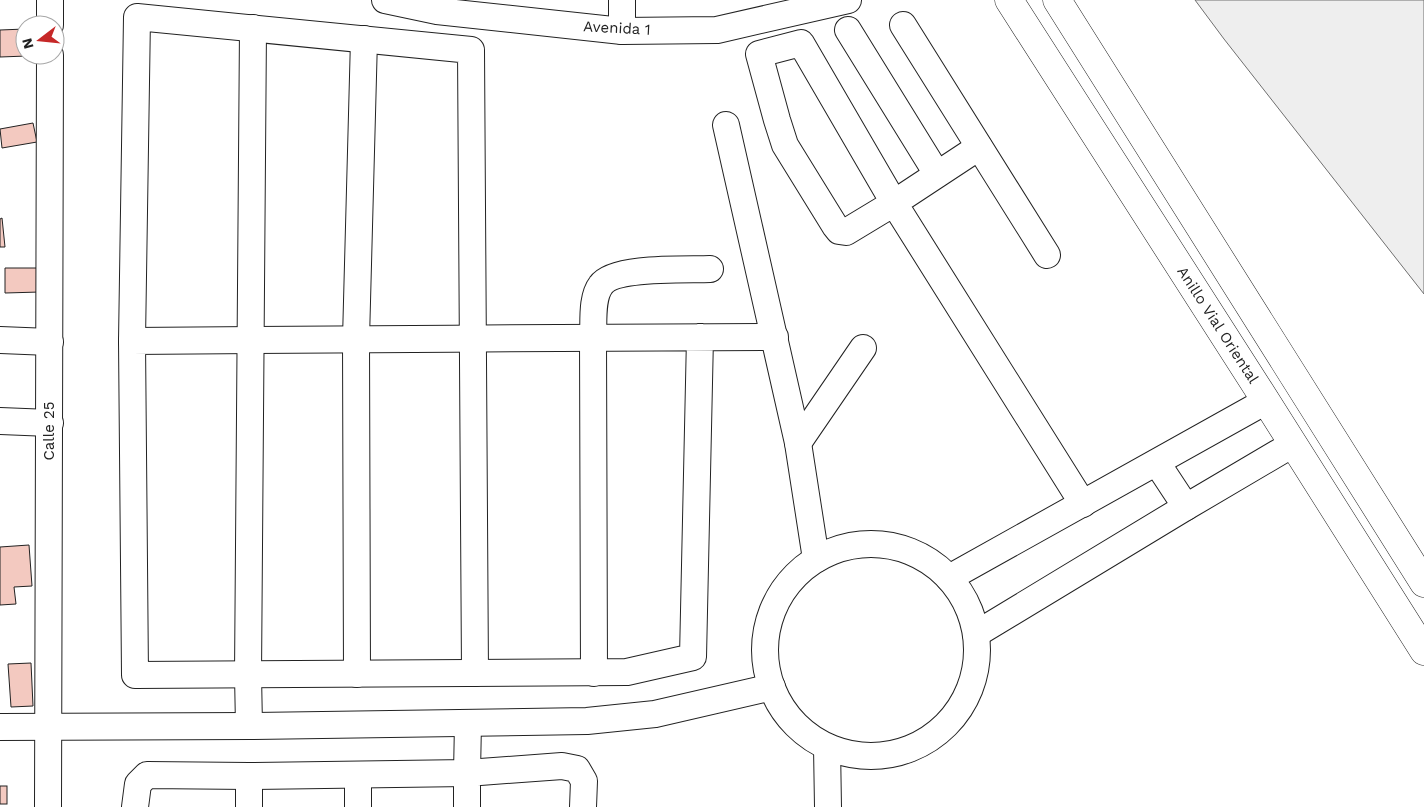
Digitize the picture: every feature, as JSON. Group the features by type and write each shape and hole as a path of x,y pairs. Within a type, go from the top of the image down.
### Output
{"highway":[{"name":"Anillo Vial Oriental","path":"1009,0 1424,651"},
{"path":"1057,0 1424,583"}],"street":[{"path":"50,0 50,15"},
{"name":"Avenida 1","path":"385,0 437,5 622,31 717,30 848,0"},
{"path":"622,0 622,31"},
{"path":"475,673 471,50 137,16 132,341 136,675 594,673 627,672 693,657 700,337"},
{"path":"904,25 1047,255"},
{"path":"250,726 248,675 253,28"},
{"path":"848,30 937,174"},
{"path":"357,674 356,339 364,40"},
{"path":"979,146 894,203 846,232 839,231 786,145 776,120 760,54 801,43 894,203 1083,504"},
{"name":"Calle 25","path":"48,807 50,65"},
{"path":"726,125 798,443 816,559"},
{"path":"594,673 593,338 595,299 601,284 611,277 628,272 710,270"},
{"path":"132,341 775,337"},
{"path":"0,340 50,342"},
{"path":"798,443 864,348"},
{"path":"949,578 1266,401"},
{"path":"0,421 50,423"},
{"path":"976,634 1186,506 1293,444"},
{"path":"1157,462 1186,506"},
{"path":"875,543 896,546 916,553 934,564 949,578 962,594 971,613 978,654 968,695 944,729 927,741 908,750 888,755 860,756 827,747 809,736 794,722 781,706 772,687 766,666 765,646 768,625 775,605 794,576 816,559 834,550 855,544 875,543"},
{"path":"0,727 250,726 587,721 655,714 772,687"},
{"path":"467,807 468,723"},
{"path":"827,747 828,807"},
{"path":"135,807 138,784 147,775 358,776 467,773 562,766 577,769 584,781 584,807"},
{"path":"249,776 249,807"},
{"path":"358,776 358,807"}],"shaded area":[{"path":"1195,0 1424,0 1424,294 1224,39"}],"building":[{"path":"15,29 15,56 0,57 0,30"},
{"path":"33,123 37,142 2,148 0,129"},
{"path":"2,218 5,247 0,247 0,219"},
{"path":"5,268 40,268 40,292 5,293"},
{"path":"29,545 32,586 14,587 16,604 0,605 0,547"},
{"path":"31,663 33,706 11,707 8,664"},
{"path":"0,786 7,786 7,804 0,804"}]}
